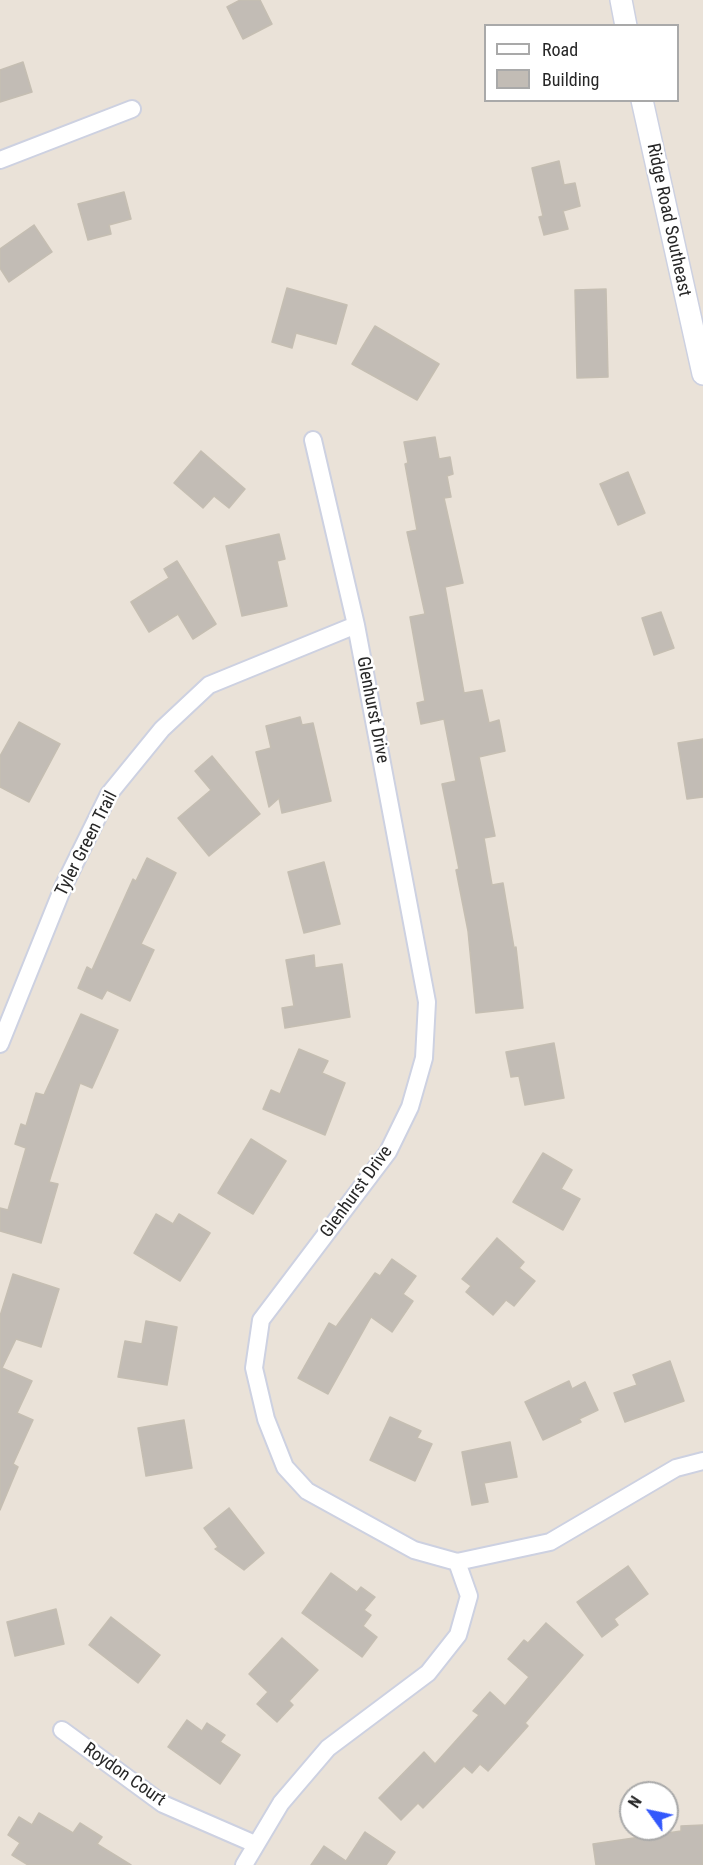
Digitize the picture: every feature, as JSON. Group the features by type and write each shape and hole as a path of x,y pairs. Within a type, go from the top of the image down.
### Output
{"street":[{"path":"621,0 626,24"},
{"name":"Ridge Road Southeast","path":"642,102 703,374"},
{"path":"0,160 132,109"},
{"name":"Glenhurst Drive","path":"313,440 356,625 427,1002 423,1058 410,1107 388,1152 261,1320 255,1368 266,1419 285,1467 307,1491 414,1550 457,1562 550,1542 676,1468 703,1461"},
{"name":"Tyler Green Trail","path":"0,1044 64,885 109,794 162,729 209,686 356,625"},
{"path":"244,1865 281,1803 328,1748 428,1672 458,1635 469,1596 457,1562"},
{"name":"Roydon Court","path":"62,1731 163,1804 255,1844"}],"building":[{"path":"240,0 260,0 272,24 243,39 227,7"},
{"path":"23,62 32,92 0,102 0,70"},
{"path":"559,161 564,185 575,183 580,206 563,211 568,229 544,235 539,217 543,216 532,168"},
{"path":"124,192 131,219 109,225 111,234 88,240 78,204"},
{"path":"34,225 52,252 9,282 0,268 0,249"},
{"path":"287,288 347,305 336,344 296,333 292,348 272,342"},
{"path":"606,289 608,377 577,378 575,290"},
{"path":"375,326 439,364 417,400 352,364"},
{"path":"435,437 439,459 450,457 453,474 447,476 451,497 444,498 463,583 445,587 464,693 482,690 489,723 499,720 505,751 479,757 495,836 484,838 492,885 503,883 514,948 516,947 523,1008 476,1013 468,931 456,870 459,869 442,784 456,781 444,719 421,724 417,703 425,701 410,617 425,614 407,532 417,530 405,464 408,463 404,442"},
{"path":"201,451 245,489 229,508 214,496 203,508 174,483"},
{"path":"628,472 645,513 618,525 600,484"},
{"path":"279,534 285,559 277,561 287,606 242,616 226,546"},
{"path":"177,561 216,624 193,639 178,614 149,632 131,602 169,578 164,569"},
{"path":"661,612 674,648 654,655 642,618"},
{"path":"300,717 302,725 313,723 331,801 282,813 279,798 269,807 256,752 271,748 266,726"},
{"path":"19,722 60,744 29,802 0,787 0,756"},
{"path":"703,739 703,797 687,799 678,743"},
{"path":"212,756 260,814 209,856 178,818 211,790 195,771"},
{"path":"147,858 176,873 141,944 154,950 130,1001 107,990 102,999 78,988 87,967 92,970 133,879 136,881"},
{"path":"324,862 340,924 304,933 288,872"},
{"path":"314,955 315,968 342,964 350,1017 285,1028 282,1008 294,1006 286,960"},
{"path":"81,1014 118,1030 92,1088 80,1083 49,1182 58,1184 41,1243 0,1231 0,1208 8,1210 26,1148 15,1144 21,1124 26,1126 36,1093 44,1095"},
{"path":"554,1043 564,1098 525,1105 519,1076 511,1077 506,1052"},
{"path":"299,1049 328,1061 322,1073 345,1083 325,1135 263,1109 271,1090 280,1094"},
{"path":"251,1139 286,1161 253,1214 218,1193"},
{"path":"543,1153 572,1170 561,1189 580,1199 563,1230 513,1202"},
{"path":"156,1214 173,1224 179,1214 210,1233 180,1281 134,1253"},
{"path":"497,1238 524,1262 519,1268 535,1281 514,1306 506,1300 493,1315 466,1292 471,1286 462,1279"},
{"path":"392,1259 416,1276 403,1294 413,1301 392,1332 371,1317 328,1394 298,1378 329,1323 336,1327 375,1273 380,1276"},
{"path":"13,1274 59,1289 41,1347 16,1339 2,1368 32,1381 17,1413 33,1420 13,1464 18,1467 0,1510 0,1316"},
{"path":"146,1321 177,1327 167,1385 118,1377 125,1341 142,1344"},
{"path":"670,1361 684,1401 625,1422 614,1393 637,1385 633,1375"},
{"path":"569,1381 572,1389 585,1382 598,1410 579,1419 581,1422 543,1440 525,1402"},
{"path":"390,1417 421,1431 417,1438 432,1444 415,1481 370,1460"},
{"path":"184,1420 192,1468 146,1476 138,1428"},
{"path":"510,1442 517,1477 484,1483 488,1502 472,1505 462,1452"},
{"path":"229,1508 264,1553 244,1570 215,1549 218,1547 204,1528"},
{"path":"628,1566 648,1594 614,1619 618,1625 602,1637 577,1602"},
{"path":"331,1573 357,1592 361,1587 375,1597 364,1610 371,1615 363,1626 377,1637 362,1657 302,1613"},
{"path":"56,1609 64,1644 15,1656 7,1622"},
{"path":"111,1617 160,1655 138,1683 89,1645"},
{"path":"546,1623 583,1655 525,1723 528,1726 488,1771 480,1764 472,1773 464,1766 423,1808 418,1803 401,1820 379,1798 424,1752 435,1764 479,1715 473,1711 490,1692 505,1706 529,1677 508,1659 524,1640 528,1643"},
{"path":"282,1638 318,1670 289,1701 293,1705 277,1722 257,1704 268,1692 249,1674"},
{"path":"187,1720 202,1731 207,1723 225,1735 220,1742 240,1755 220,1784 168,1747"},
{"path":"39,1813 73,1833 80,1823 102,1837 97,1844 131,1865 28,1865 12,1855 20,1843 8,1835 19,1817 32,1825"},
{"path":"703,1825 703,1865 596,1865 593,1844 619,1840 679,1841 681,1826"},
{"path":"365,1832 395,1852 386,1865 311,1865 324,1846 346,1861"}]}
